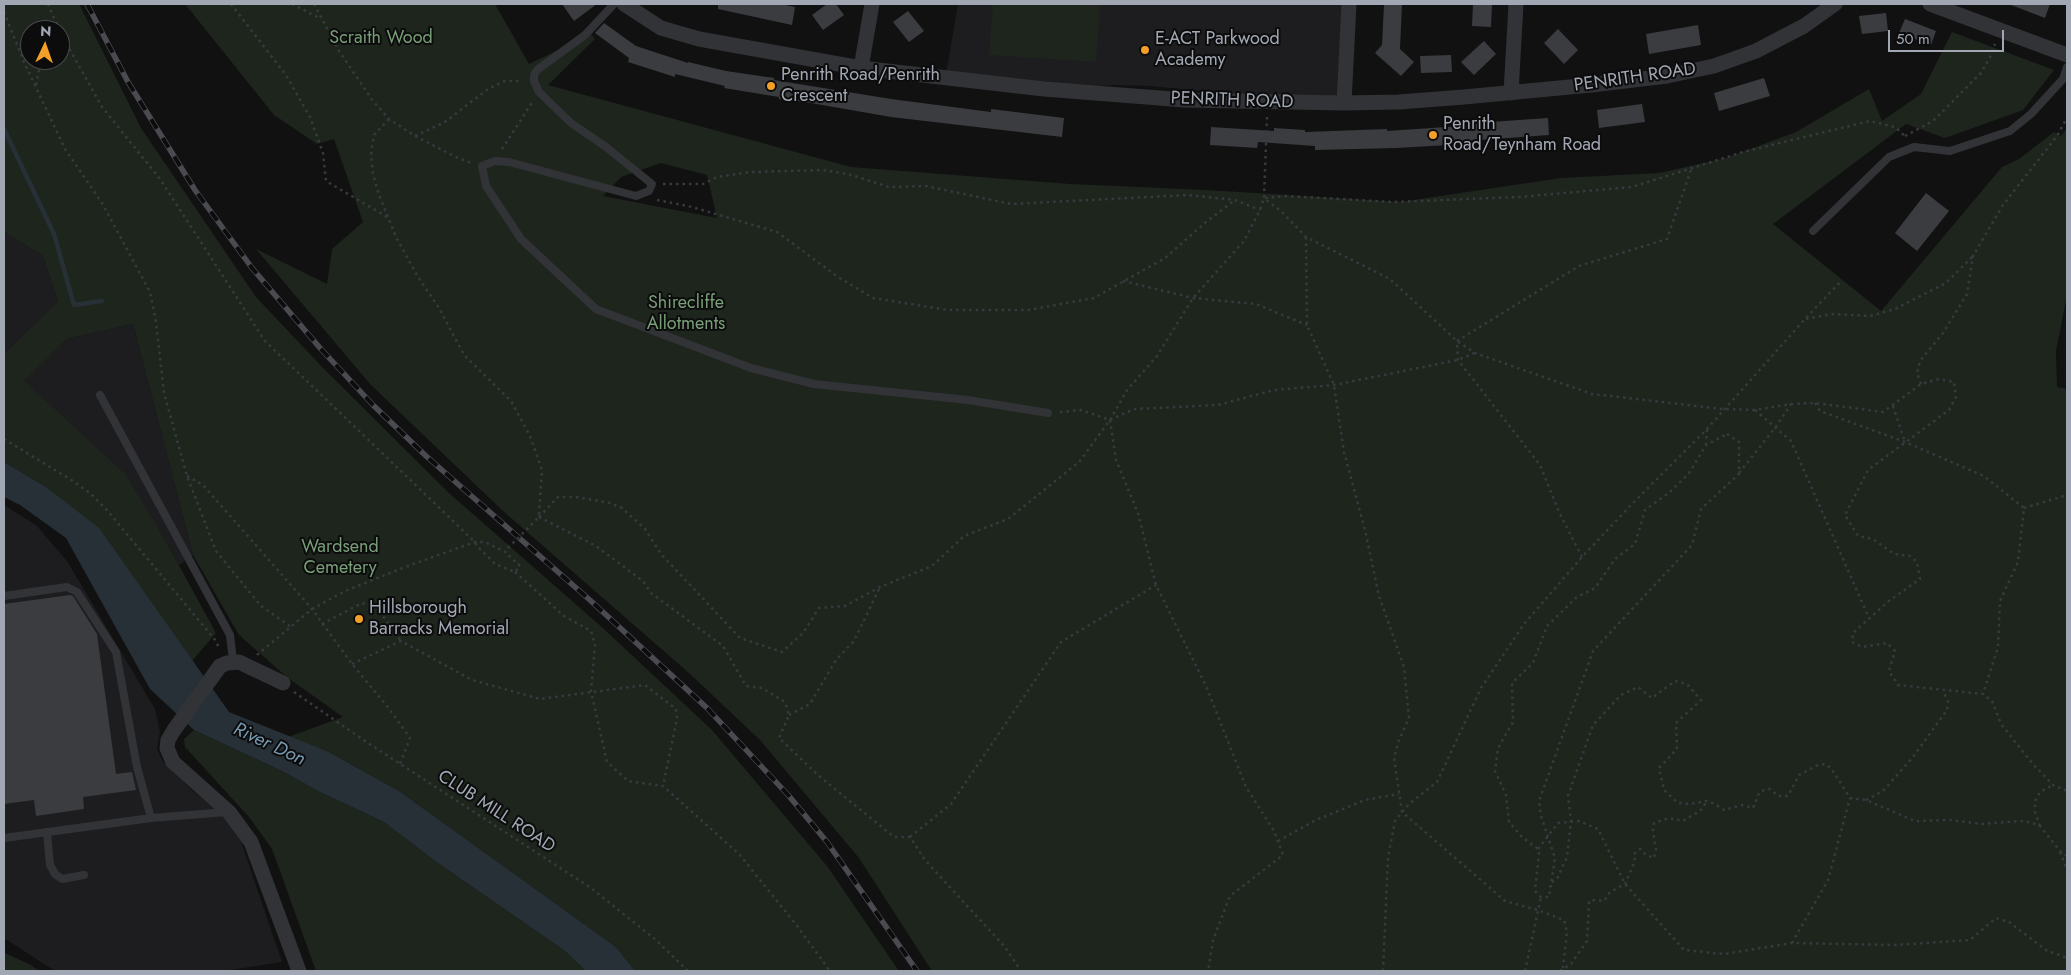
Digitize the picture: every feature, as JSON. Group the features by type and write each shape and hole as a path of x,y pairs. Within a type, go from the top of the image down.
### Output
{"street":[{"name":"PENRITH ROAD","path":"624,4 662,28 698,39 861,68 1044,89 1185,100 1267,103 1399,102 1667,76 1714,66 1756,51 1804,26 1835,4"},
{"path":"861,68 872,4"},
{"path":"1344,103 1349,4"},
{"path":"1511,92 1516,4"},
{"path":"1930,4 2067,55"},
{"path":"283,683 235,663 220,666 174,730 168,740 167,748 173,762 229,812 246,833 256,850 299,971"}],"lane":[{"path":"614,4 585,35 536,70 534,81 539,92 571,123 606,147 652,184 648,191 636,196 510,162 495,161 482,166 486,186 521,239 596,309 751,368 814,384 968,400 1048,413"},
{"path":"1813,231 1889,157 1914,147 1950,151 2010,131 2031,114 2063,78 2067,67"},
{"path":"100,395 230,635 235,663"},
{"path":"4,596 67,587 77,592 116,652 137,767 151,818"},
{"path":"4,838 151,818 229,812"},
{"path":"47,832 50,864 55,874 62,880 84,876"}],"path":[{"path":"48,4 55,20"},
{"path":"231,4 286,75 310,117 323,153 326,181 388,218"},
{"path":"292,4 322,20"},
{"path":"314,4 349,66 373,101 388,118 415,136 458,158 482,166"},
{"path":"4,12 65,149 102,203 150,292 156,322 164,393 187,476 216,551 261,606 290,627"},
{"path":"1904,136 1933,121 1981,73 1990,57 2000,30"},
{"path":"70,50 102,107 160,180 265,341 475,542 495,564 515,572 564,616 591,631 595,645 591,691 607,762 628,781 663,786 739,854 798,927 830,971"},
{"path":"36,86 39,70"},
{"path":"415,136 444,122 488,89 506,81 534,81"},
{"path":"495,161 539,92"},
{"path":"505,552 558,497 576,497 610,503 622,508 645,529 661,554 740,638 782,652 803,633 819,608 845,606 880,587 932,566 964,536 1008,519 1079,462 1110,420 1127,390 1157,356 1193,298 1244,241 1264,198 1267,103"},
{"path":"388,118 374,135 371,155 377,188 388,218 405,254 464,355 511,401 530,436 542,470 539,517"},
{"path":"1804,319 1832,314 1870,316 1895,310 1946,283 1972,256 2003,205 2057,136 2067,118"},
{"path":"1264,198 1286,196 1393,202 1519,196 1632,187 1742,152 1870,122 1895,127 1904,136 1913,138"},
{"path":"1456,341 1579,266 1667,239 1692,167"},
{"path":"652,184 703,184 717,177 750,172 822,170 848,174 889,187 926,186 1011,204 1188,194 1235,200 1260,210"},
{"path":"636,196 692,207 777,232 838,277 873,298 948,310 1028,310 1094,298 1165,258 1206,222 1235,200"},
{"path":"1264,198 1282,212 1306,237 1390,279 1456,341 1475,353 1592,394 1724,409 1755,410 1791,404 1815,403 1883,412 1894,406 1921,384 1939,379 1954,382 1956,397 1949,410 1868,470 1845,514 1858,536 1873,540 1894,554 1910,556 1917,562 1920,579 1869,618 1853,633 1852,642 1862,647 1887,643 1895,651 1889,671 1898,685 1983,694 1992,701 2001,724 2013,741 2053,785 2067,791"},
{"path":"1306,237 1307,326 1334,385 1344,452 1365,530 1379,596 1404,667 1409,718 1399,740 1394,758 1402,812 1505,901 1538,910 1564,920 1567,932 1564,968"},
{"path":"1921,384 1917,373 1920,361 1943,333 1967,294 1972,256"},
{"path":"1383,971 1388,857 1395,820 1437,782 1481,688 1524,624 1582,557 1631,505 1707,430 1804,319 1842,280"},
{"path":"1123,281 1193,298 1256,304 1307,326"},
{"path":"1456,341 1458,360 1540,465 1559,512 1582,557"},
{"path":"1048,413 1081,410 1110,420 1134,409 1218,405 1274,390 1334,385 1458,360 1475,353"},
{"path":"1815,403 1820,411 1905,442 1984,476 2024,508"},
{"path":"1738,474 1739,442 1727,434 1706,445 1688,472 1670,492 1645,510 1635,544 1615,559 1595,588 1577,597 1547,626 1533,664 1512,684 1513,722 1498,748 1495,771 1506,795 1509,822 1522,837 1538,849 1535,891 1541,897 1549,897 1555,858 1541,816 1539,801 1593,651 1692,544 1701,509 1738,474 1775,428 1791,404"},
{"path":"1894,406 1905,442"},
{"path":"1755,410 1791,441 1869,618"},
{"path":"1110,420 1116,460 1138,513 1156,585 1206,686 1246,787 1278,842 1283,855 1230,896 1213,940 1208,971"},
{"path":"1706,445 1707,430"},
{"path":"4,439 73,481 101,504 235,663 290,627 312,609 339,594 379,577 475,542 485,542 505,552 520,566 515,572"},
{"path":"187,476 203,485 312,609 352,664 387,706 410,738 400,764"},
{"path":"2024,508 2067,495"},
{"path":"1983,694 1998,647 2000,600 2018,562 2024,508"},
{"path":"539,517 596,546 643,581 651,593 723,646 746,686 762,688 785,702 789,715 780,738 819,776 894,837 910,837 951,804 1061,642 1156,585"},
{"path":"789,715 810,704 836,660 854,641 880,587"},
{"path":"322,624 362,603 377,608 401,641 472,680 540,699 645,685 676,709 677,719 663,786"},
{"path":"352,664 401,641"},
{"path":"1552,882 1557,879 1567,857 1571,821 1568,796 1593,725 1621,695 1638,688 1652,698 1675,681 1687,684 1701,700 1676,723 1676,749 1659,768 1664,790 1678,803 1707,802 1715,804 1724,810 1742,805 1753,808 1759,793 1770,789 1778,796 1788,796 1800,775 1818,765 1825,764 1831,768 1850,798 1828,880 1792,943"},
{"name":"CLUB MILL ROAD","path":"283,683 400,764 591,888 656,940 688,971"},
{"path":"1866,800 1883,791 1913,757 1946,710 1948,701 1943,691"},
{"path":"2053,785 2040,792 2035,801 2035,812 2040,826 2060,851 2067,856"},
{"path":"1278,842 1316,820 1365,800 1399,794"},
{"path":"1850,798 1866,800 1915,822 1951,820 1982,824 2019,821 2030,822 2040,826"},
{"path":"1560,971 1571,964 1587,941 1589,902 1591,900 1604,901 1610,892 1626,884 1636,862 1634,854 1640,849 1646,855 1654,858 1656,850 1653,831 1654,823 1669,818 1683,821 1700,811 1707,802"},
{"path":"1538,849 1558,823 1579,821 1598,829 1626,884 1684,950 1724,954 1792,943 1896,945 1970,940 1996,918 2009,922 2046,950 2067,958"},
{"path":"910,837 925,860 1005,947 1021,971"},
{"path":"2060,851 2067,869"},
{"path":"1525,971 1541,897"}],"shaded area":[{"name":"E-ACT Parkwood Academy","path":"958,4 1342,4 1339,90 1336,96 1326,103 1150,86 1060,87 946,74"},
{"path":"4,232 43,256 58,301 4,354"},
{"path":"133,324 193,555 179,565 158,527 23,381 67,339"},
{"path":"4,505 36,525 67,561 155,709 160,731 157,749 163,762 193,791 235,824 282,962 224,971 55,971 4,938"}],"green space":[{"name":"Wardsend Cemetery","path":"4,4 79,4 141,128 256,297 325,370 449,493 604,629 712,730 827,866 899,971 635,971 616,947 399,791 329,752 288,737 343,717 288,678 239,635 193,555 133,324 67,339 24,381 124,473 158,527 216,633 192,661 150,603 46,487 4,462 4,354 58,301 43,256 4,232"},
{"path":"185,4 495,4 529,64 591,34 595,39 548,85 851,167 1070,184 1400,202 1561,178 1659,173 1726,158 1796,132 1869,89 1882,121 1921,94 1952,32 2054,70 2023,110 1945,138 1906,124 1773,224 1881,311 2002,167 2019,159 2054,132 2061,136 2067,128 2067,295 2056,351 2057,387 2067,389 2067,971 932,971 859,858 760,740 689,673 503,511 370,384 256,249 327,284 332,249 363,222 334,139 317,144 274,115","holes":["661,163 707,175 717,218 603,196 621,177"]},
{"path":"993,4 1100,4 1096,62 989,55"},
{"path":"194,730 384,822 435,861 565,951 586,971 316,971 272,849 249,817 185,747 184,739"},
{"path":"5,953 31,965 39,971 5,971"}],"water":[{"name":"River Don","path":"4,462 46,487 99,528 229,712 329,752 399,791 616,947 635,971 586,971 565,951 435,861 384,822 194,730 150,689 66,538 20,505 4,497"}],"building":[{"path":"562,4 597,4 574,21"},
{"path":"718,4 780,4 795,7 792,25 718,9"},
{"path":"827,4 836,4 844,15 823,30 812,15"},
{"path":"1384,4 1402,4 1400,49 1414,62 1401,76 1375,53 1382,45"},
{"path":"1473,4 1492,4 1491,27 1472,26"},
{"path":"2011,4 2050,4 2045,18"},
{"path":"908,11 924,31 909,42 893,22"},
{"path":"1886,13 1888,31 1862,34 1859,16"},
{"path":"1905,19 1936,31 1931,45 1899,33"},
{"path":"604,23 636,46 688,63 726,71 891,99 991,112 991,109 1064,118 1062,137 891,117 779,99 779,97 724,88 725,86 675,74 675,77 628,62 629,58 595,33"},
{"path":"1698,25 1701,45 1649,54 1646,34"},
{"path":"1558,29 1578,50 1564,64 1544,43"},
{"path":"1484,41 1496,54 1474,75 1461,62"},
{"path":"1451,55 1452,72 1421,73 1420,56"},
{"path":"1764,78 1770,96 1719,111 1714,93"},
{"path":"1642,104 1645,122 1599,128 1597,110"},
{"path":"1548,118 1549,135 1467,141 1467,144 1315,150 1315,146 1258,142 1257,148 1210,145 1211,127 1274,131 1274,128 1305,130 1305,132 1387,129 1387,131"},
{"path":"1926,193 1949,211 1917,251 1895,233"},
{"path":"73,596 97,634 116,774 132,772 136,790 83,797 84,809 36,816 34,800 4,804 4,604"}],"waterway":[{"path":"4,129 54,234 74,305 102,301"}],"railway":[{"path":"87,4 128,82 195,190 252,268 320,348 373,405 426,456 591,601 707,708 789,796 827,842 917,971"}],"place":[{"name":"E-ACT Parkwood Academy","path":"1145,50"},
{"name":"Penrith Road/Penrith Crescent","path":"771,86"},
{"name":"Penrith Road/Teynham Road","path":"1433,135"},
{"name":"Hillsborough Barracks Memorial","path":"359,619"}],"park label":[{"name":"Scraith Wood","path":"381,39"},
{"name":"Shirecliffe Allotments","path":"686,314"}]}
